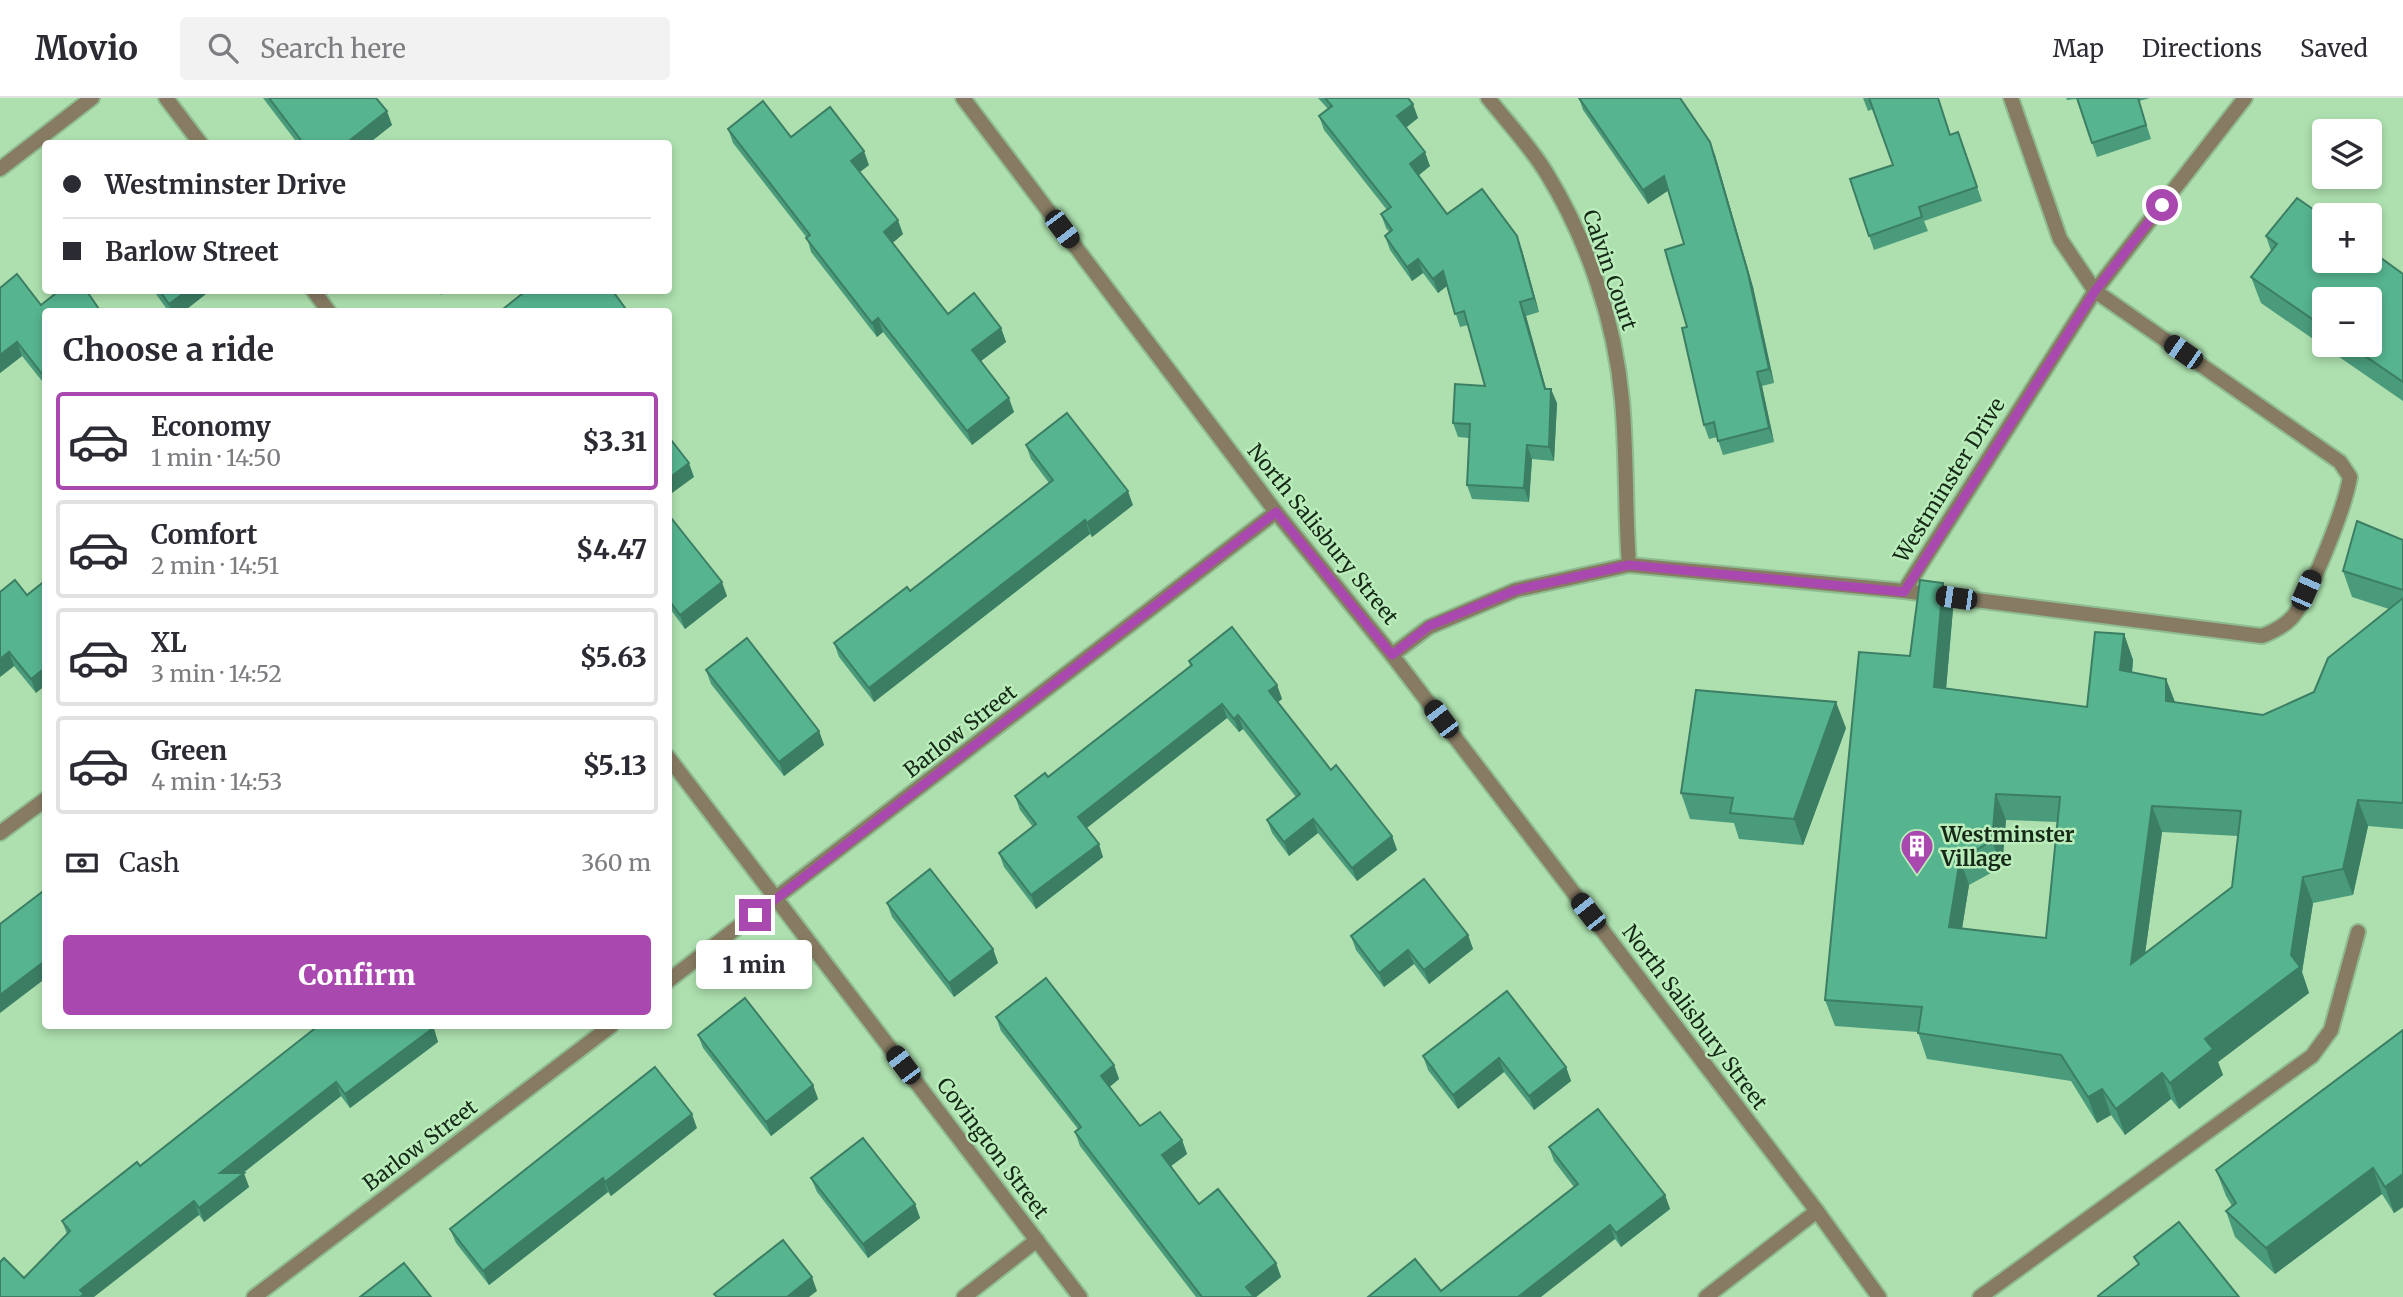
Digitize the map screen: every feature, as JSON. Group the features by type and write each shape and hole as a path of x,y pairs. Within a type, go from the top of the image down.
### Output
{"street":[{"path":"0,169 92,98"},
{"path":"166,98 198,140"},
{"name":"North Salisbury Street","path":"963,98 1276,512 1392,655 1879,1297"},
{"name":"Calvin Court","path":"1488,98 1546,172 1569,214 1587,255 1613,335 1622,400 1629,565"},
{"path":"1904,592 2262,636 2279,629 2297,612 2346,501 2350,477 2340,463 2095,291 2060,239 2011,98"},
{"name":"Westminster Drive","path":"1392,655 1429,626 1516,590 1629,565 1904,592 2095,291 2245,98"},
{"name":"Barlow Street","path":"672,978 1276,512"},
{"name":"Covington Street","path":"672,762 1080,1297"},
{"path":"0,833 42,802"},
{"path":"1980,1297 2312,1056 2331,1030 2358,932"},
{"name":"Barlow Street","path":"254,1297 607,1029"},
{"path":"1706,1297 1817,1212"},
{"path":"964,1297 1037,1240"}],"building":[{"path":"269,98 376,98 387,111 350,140 301,140"},
{"path":"1325,98 1408,98 1413,104 1397,116 1425,152 1410,164 1447,214 1482,189 1517,236 1534,298 1520,302 1545,389 1551,389 1549,447 1527,445 1524,488 1467,485 1470,424 1453,423 1455,384 1485,386 1464,311 1455,314 1443,271 1433,279 1418,259 1407,267 1385,236 1392,230 1381,214 1391,207 1319,116 1332,106"},
{"path":"1579,98 1680,98 1710,142 1748,273 1769,369 1757,372 1769,428 1718,441 1714,422 1704,425 1682,328 1687,327 1665,250 1684,244 1664,176 1643,190"},
{"path":"1869,98 1938,98 1950,135 1958,132 1977,187 1919,207 1922,217 1869,236 1850,179 1893,165"},
{"path":"2077,98 2138,98 2146,125 2092,143"},
{"path":"763,101 791,137 830,107 864,151 851,161 898,220 884,232 948,314 974,293 1001,328 972,350 1009,398 967,431 878,318 872,323 806,238 810,235 728,129"},
{"path":"2297,198 2312,209 2312,273 2382,273 2382,259 2403,274 2403,382 2367,357 2382,357 2382,287 2312,287 2312,319 2251,277 2277,244 2266,236"},
{"path":"17,274 41,305 55,294 89,294 98,308 42,308 42,374 17,342 0,355 0,288"},
{"path":"162,294 183,294 169,304"},
{"path":"522,294 615,294 625,308 504,308"},
{"path":"1067,413 1128,491 1087,523 1085,520 869,688 834,643 907,587 910,591 1053,480 1026,445"},
{"path":"672,441 689,463 672,476"},
{"path":"672,519 722,582 680,615 672,604"},
{"path":"2357,521 2403,540 2403,590 2343,571"},
{"path":"15,580 27,595 42,583 42,670 31,679 9,652 0,659 0,592"},
{"name":"Westminster Village","path":"1920,580 1943,583 1934,687 2087,707 2095,632 2124,634 2120,670 2166,679 2166,701 2263,715 2314,692 2328,658 2403,598 2403,803 2358,800 2343,869 2303,877 2291,955 2300,967 2205,1039 2213,1049 2170,1083 2162,1073 2116,1109 2102,1089 2088,1097 2061,1055 1918,1033 1922,1007 1825,1000 1859,652 1910,656","holes":["1996,794 2060,797 2046,938 1949,927 1960,859 1992,841","2152,806 2241,811 2232,887 2131,964"]},
{"path":"1232,627 1277,685 1269,691 1331,770 1336,765 1392,836 1352,868 1313,819 1284,842 1267,820 1300,794 1238,715 1234,719 1222,704 1078,817 1099,844 1031,895 999,853 1036,824 1015,796 1045,773 1048,777 1192,665 1189,661"},
{"path":"747,638 819,731 779,762 706,670"},
{"path":"1696,690 1836,702 1794,819 1730,813 1733,798 1681,793"},
{"path":"930,869 993,949 949,983 887,903"},
{"path":"1424,879 1468,935 1424,970 1408,950 1379,973 1351,936"},
{"path":"42,892 42,963 0,995 0,924"},
{"path":"1046,978 1114,1065 1101,1076 1140,1126 1160,1112 1182,1140 1162,1155 1199,1204 1218,1189 1276,1263 1246,1287 1254,1297 1202,1297 1075,1132 1081,1127 996,1017"},
{"path":"1507,991 1566,1067 1529,1096 1499,1058 1453,1095 1423,1056"},
{"path":"745,998 813,1085 766,1122 698,1035"},
{"path":"314,1029 432,1029 345,1094 336,1082 220,1173 244,1173 199,1208 194,1201 80,1290 84,1294 80,1297 0,1297 0,1262 4,1258 24,1278 70,1231 62,1221 137,1162 140,1166"},
{"path":"2403,1030 2403,1174 2385,1187 2373,1168 2266,1248 2226,1211 2236,1203 2216,1170"},
{"path":"655,1067 692,1114 605,1182 603,1178 483,1271 450,1229"},
{"path":"1598,1109 1665,1195 1616,1233 1610,1225 1518,1297 1368,1297 1415,1259 1441,1291 1578,1184 1549,1147"},
{"path":"863,1138 915,1204 863,1244 811,1178"},
{"path":"2179,1222 2239,1297 2098,1296 2139,1264 2134,1257"},
{"path":"783,1240 812,1277 787,1297 717,1297 714,1294"},
{"path":"404,1263 431,1297 360,1297"}],"place":[{"name":"Westminster Village","path":"1917,876"}],"route":[{"path":"755,915 1276,512 1392,655 1429,626 1516,590 1629,565 1904,592 2095,291 2162,205"}]}
